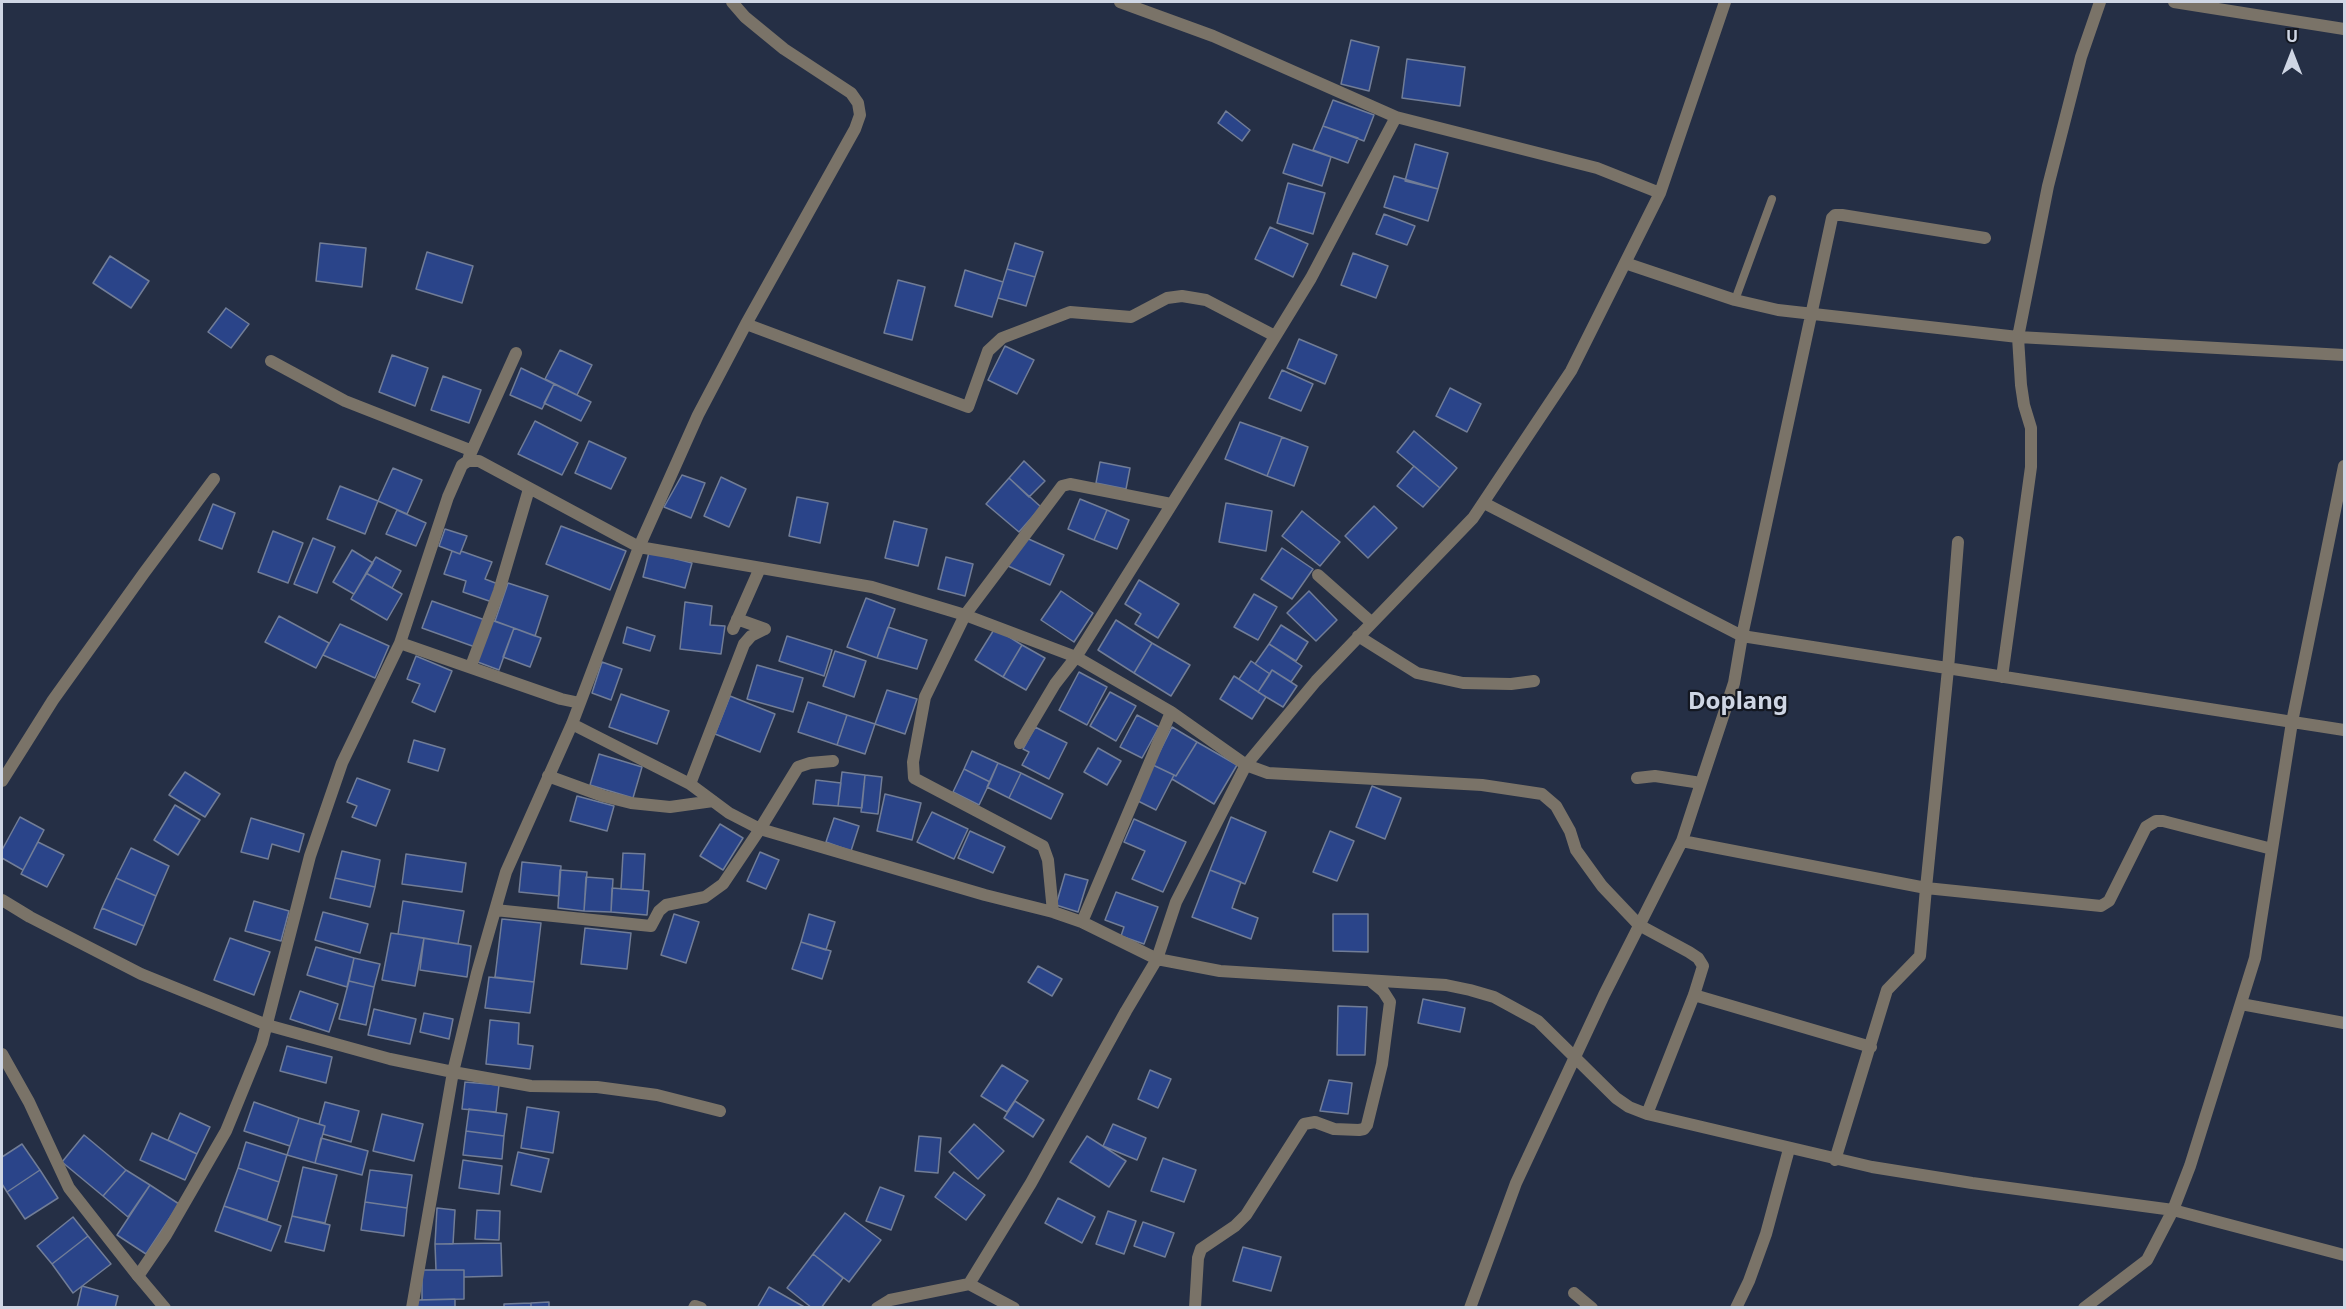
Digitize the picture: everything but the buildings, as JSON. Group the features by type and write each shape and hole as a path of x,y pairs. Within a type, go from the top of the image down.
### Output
{"street":[{"path":"412,1308 453,1072 506,872 572,724 639,547 698,415 855,129 860,115 858,103 851,93 784,49 745,17 732,2"},
{"path":"1120,2 1213,36 1396,117 1597,168 1660,193"},
{"path":"969,1284 1031,1183 1157,959 1176,902 1246,765 1316,681 1461,532 1484,503 1571,370 1660,193 1725,2"},
{"path":"2002,677 2031,467 2031,428 2021,386 2018,337 2048,186 2081,57 2100,2"},
{"path":"2174,2 2344,29"},
{"path":"1020,743 1056,684 1054,677 1071,656 1171,504 1311,278 1396,117"},
{"path":"1470,1308 1516,1183 1574,1058 1682,841 1734,683 1830,222 1835,215 1985,238"},
{"path":"1625,263 1735,300 1778,310 2018,337 2344,355"},
{"path":"746,324 968,407 988,351 1002,338 1070,312 1131,317 1167,298 1182,296 1206,300 1275,336"},
{"path":"138,1276 166,1235 226,1131 262,1043 310,856 342,763 400,643 448,497 516,352"},
{"path":"271,361 345,401 479,461 639,547 872,587 965,615 1071,656 1171,712 1246,765 1268,773 1482,785 1542,794 1556,806 1570,831 1576,850 1602,886 1639,925 1698,958 1703,966 1694,995 1647,1114"},
{"path":"2084,1308 2147,1260 2173,1210 2190,1167 2241,1004 2255,958 2292,722 2344,466"},
{"path":"2,781 60,691 214,479"},
{"path":"1053,912 1048,860 1043,846 914,778 924,697 965,615 1062,486 1070,484 1171,504"},
{"path":"471,666 500,591 529,489"},
{"path":"1484,503 1742,636 2344,730"},
{"path":"1835,1160 1889,988 1920,956 1958,542"},
{"path":"690,784 744,644 751,636 765,629 735,624 760,568"},
{"path":"1318,575 1371,622"},
{"path":"1358,636 1417,673 1428,676 1487,685 1534,681"},
{"path":"400,643 561,699 580,703"},
{"path":"1082,922 1171,712"},
{"path":"572,724 690,784 729,813 760,829 985,895 1053,912 1082,922 1157,959 1220,971 1446,986 1494,997 1538,1021 1616,1098 1629,1107 1647,1114 1835,1160 1972,1183 2173,1210 2344,1255"},
{"path":"495,910 651,926 659,911 666,905 705,897 718,889 737,865 798,767 810,763 833,761"},
{"path":"548,776 603,796 631,803 670,807 713,801"},
{"path":"1637,778 1655,776 1701,783"},
{"path":"1682,841 1926,888 2101,906 2109,901 2146,827 2156,821 2272,849"},
{"path":"2,900 141,975 267,1025 390,1059 453,1072 531,1086 597,1087 657,1095 720,1111"},
{"path":"1196,1308 1198,1258 1201,1249 1235,1226 1246,1215 1304,1124 1315,1122 1334,1129 1359,1130 1364,1129 1367,1125 1382,1064 1390,1002 1383,991 1371,982"},
{"path":"1694,995 1871,1047"},
{"path":"2241,1004 2344,1023"},
{"path":"2,1054 29,1102 69,1188 165,1308"},
{"path":"1736,1308 1749,1281 1762,1243 1789,1149"},
{"path":"877,1308 890,1300 969,1284 1014,1308"},
{"path":"1574,1293 1592,1308"},
{"path":"694,1308 694,1306 701,1308"}],"lane":[{"path":"1735,300 1772,199"}],"district":[{"name":"Doplang","path":"1738,702"}]}
